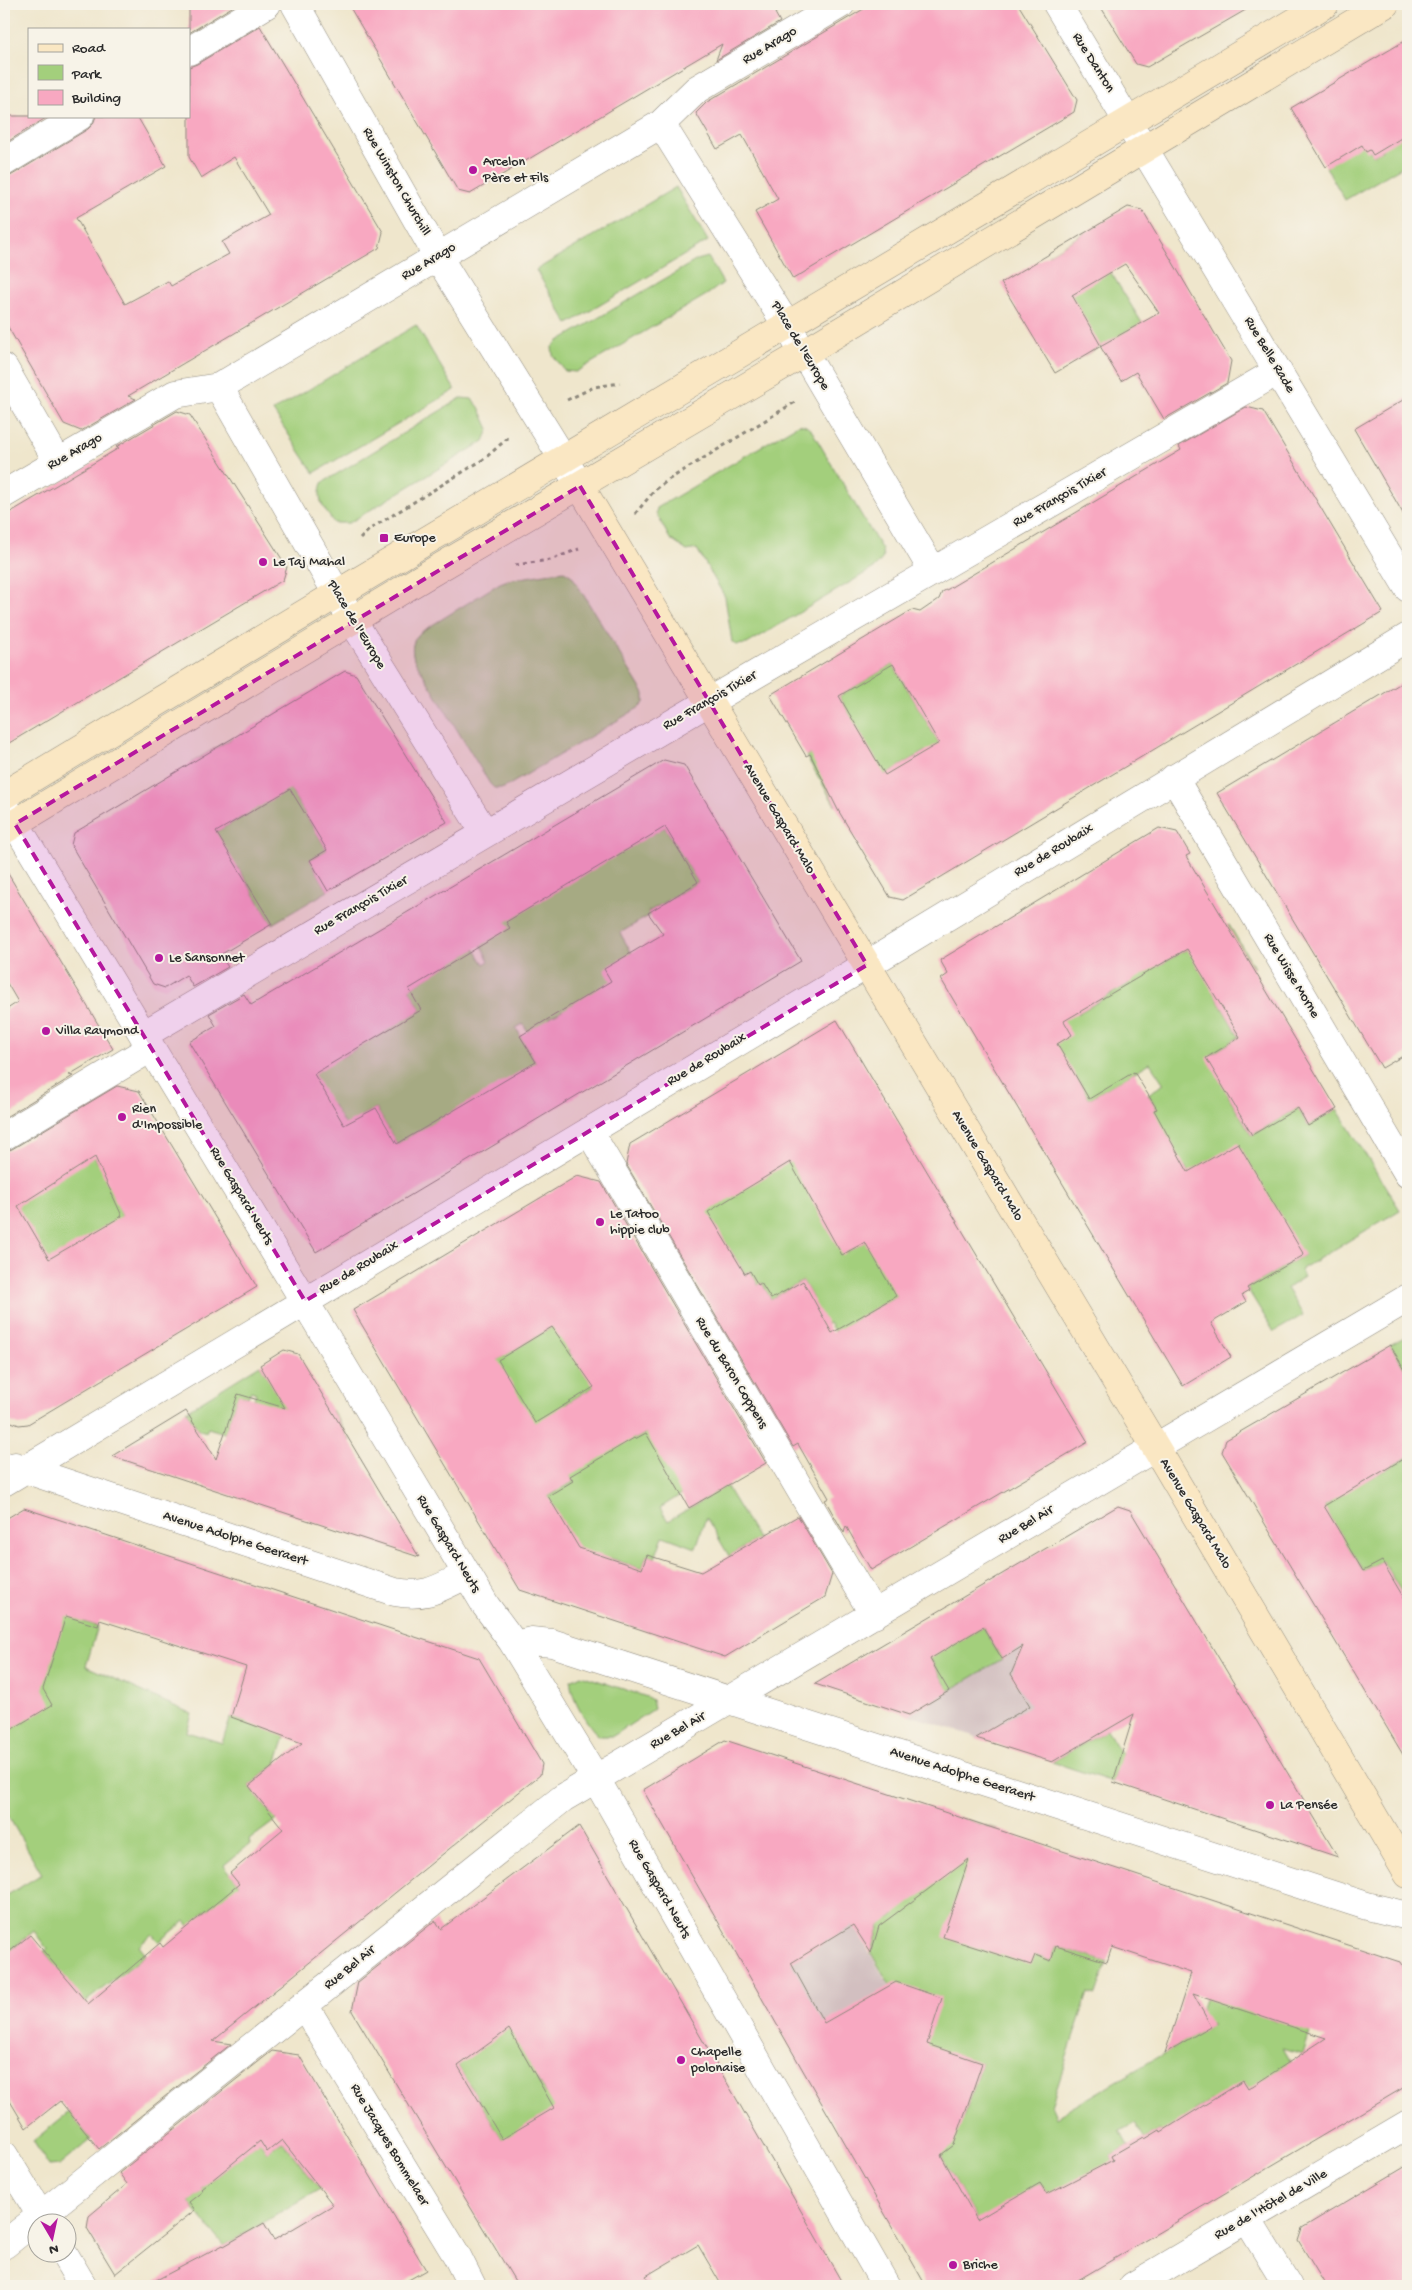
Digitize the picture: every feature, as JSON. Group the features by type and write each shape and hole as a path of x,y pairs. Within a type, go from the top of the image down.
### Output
{"main road":[{"path":"4,795 1325,4"},
{"path":"7,819 580,486 1386,4"},
{"name":"Avenue Gaspard Malo","path":"580,486 1156,1448 1408,1874"}],"street":[{"path":"190,50 266,4"},
{"name":"Rue Winston Churchill","path":"295,4 438,257 564,460"},
{"name":"Rue Danton","path":"1057,4 1129,122"},
{"name":"Rue Arago","path":"4,494 175,394 219,387 661,124 697,89 837,5"},
{"path":"4,162 77,118"},
{"name":"Rue Belle Rade","path":"1129,122 1408,588"},
{"name":"Place de l'Europe","path":"661,124 804,352 933,572"},
{"path":"4,368 58,462"},
{"name":"Rue François Tixier","path":"4,1136 147,1041 485,833 1278,371"},
{"name":"Place de l'Europe","path":"219,387 352,620 485,833"},
{"name":"Avenue Gaspard Malo","path":"564,460 580,486"},
{"name":"Rue de Roubaix","path":"11,1471 305,1301 1408,637"},
{"name":"Rue Wisse Morne","path":"1174,778 1408,1174"},
{"name":"Rue Gaspard Neuts","path":"7,819 147,1041 305,1301 466,1575 514,1645 596,1779 886,2286"},
{"name":"Rue du Baron Coppens","path":"589,1131 874,1615"},
{"name":"Rue Bel Air","path":"52,2212 304,2005 563,1798 1408,1298"},
{"name":"Avenue Adolphe Geeraert","path":"11,1471 395,1592 418,1595 426,1594 466,1575"},
{"name":"Avenue Adolphe Geeraert","path":"514,1645 531,1641 552,1643 1367,1906 1408,1916"},
{"name":"Rue Jacques Bommelaer","path":"304,2005 457,2256 472,2286"},
{"name":"Rue de l'Hôtel de Ville","path":"1133,2286 1408,2124"},
{"path":"4,2155 39,2212"},
{"path":"1247,2219 1288,2286"},
{"name":"Rue Bel Air","path":"4,2245 28,2229"},
{"path":"69,2262 83,2286"}],"highlighted area":[{"path":"580,486 867,965 305,1301 15,824"}],"shaded area":[{"path":"1043,1550 1125,1687 983,1739 909,1715 983,1627 964,1596"},
{"path":"853,1924 889,1986 824,2023 788,1961"}],"green space":[{"path":"1405,103 1408,108 1408,163 1345,200 1326,167 1358,137 1373,155 1383,149"},
{"path":"676,187 708,241 568,324 536,270"},
{"path":"1086,232 1142,323 1071,363 1048,323 1048,255"},
{"path":"708,257 723,283 708,294 576,372 565,371 553,355 552,347 557,342 697,260"},
{"path":"416,325 455,390 314,473 273,411"},
{"path":"461,398 472,399 479,407 489,429 484,441 349,523 334,523 321,500 320,489 322,483"},
{"path":"799,424 806,426 812,431 882,550 883,558 874,568 747,644 736,645 732,642 725,597 697,549 687,551 670,539 656,513 657,508"},
{"path":"564,571 572,576 644,694 644,703 504,788 494,788 414,659 413,644 421,632 500,583"},
{"path":"893,664 957,774 925,751 835,805 806,756 856,726 839,696"},
{"path":"232,738 244,758 264,746 327,850 310,860 328,891 272,924 239,869 207,837 246,815 205,785 191,763"},
{"path":"665,827 698,882 648,912 650,915 620,933 654,991 612,982 579,1035 563,1010 550,1017 554,1024 531,1038 523,1024 516,1028 537,1064 397,1144 376,1108 361,1116 366,1162 333,1105 306,1122 275,1055 341,1058 356,1049 352,1042 373,1038 389,1029 385,1023 405,1019 421,1010 409,989 474,948 484,964 489,961 481,945 503,917"},
{"path":"1229,925 1254,967 1213,992 1239,1037 1212,1054 1229,1097 1252,1135 1298,1108 1308,1126 1337,1109 1400,1210 1300,1270 1304,1277 1287,1288 1303,1315 1274,1332 1247,1288 1304,1255 1188,1172 1185,1166 1180,1170 1098,1145 1157,1109 1148,1094 1164,1084 1150,1063 1089,1099 1076,1077 1048,1049 1060,1015 1072,1008 1077,1014 1129,984 1112,955 1158,966"},
{"path":"771,1119 847,1252 892,1226 903,1292 835,1332 829,1323 785,1349 813,1299 803,1281 771,1299 762,1283 758,1285 750,1271 745,1274 682,1172"},
{"path":"63,1128 108,1149 95,1158 110,1183 122,1216 82,1333 13,1198"},
{"path":"598,1299 568,1351 572,1356 585,1349 630,1365 567,1403 635,1439 656,1427 699,1483 660,1508 668,1521 726,1486 758,1539 729,1556 706,1517 696,1548 663,1536 655,1558 647,1555 642,1569 613,1559 586,1560 578,1547 560,1558 533,1506 573,1482 563,1464 456,1385"},
{"path":"1408,1335 1408,1375 1390,1345"},
{"path":"260,1365 300,1430 332,1410 350,1441 311,1464 244,1432 256,1393 251,1391 248,1397 238,1395 226,1430 228,1434 208,1428 206,1432 198,1429 186,1411"},
{"path":"1408,1457 1408,1602 1382,1561 1363,1571 1324,1507 1333,1501 1325,1485 1365,1481"},
{"path":"92,1600 84,1622 98,1626 86,1666 192,1714 187,1732 222,1743 231,1717 248,1723 295,1707 276,1764 249,1786 276,1820 249,1840 250,1844 224,1865 251,1899 214,1905 201,1915 231,1952 223,1966 185,1921 159,1942 152,1934 139,1946 146,1955 84,2003 44,1951 47,1949 34,1931 4,1956 4,1897 42,1874 7,1814 4,1816 4,1734 15,1727 4,1707 4,1694 27,1679 28,1607"},
{"path":"983,1627 1002,1659 949,1691 930,1658"},
{"path":"581,1675 647,1697 652,1700 654,1709 613,1736 600,1736 585,1719 573,1693 571,1680"},
{"path":"1107,1730 1123,1757 1119,1773 1116,1773 1113,1782 1052,1762"},
{"path":"958,1817 997,1829 974,1901 1035,1955 1051,1961 1056,1946 1107,1962 1096,1995 1088,1993 1051,2105 1056,2117 1212,2025 1198,2020 1207,1993 1277,2022 1283,2003 1314,2020 1303,2054 1283,2048 1301,2080 1260,2110 1243,2081 1228,2131 1211,2101 1194,2111 1211,2140 1172,2149 1160,2130 1145,2139 1135,2123 1120,2131 1128,2146 1111,2156 1117,2167 1048,2195 1040,2183 1025,2192 987,2238 941,2155 965,2114 982,2063 936,2063 871,1953 883,1915 891,1918 895,1914 900,1898 916,1877 937,1883"},
{"path":"526,2004 542,2076 537,2079 545,2093 570,2079 602,2135 502,2139 458,2066"},
{"path":"69,2112 91,2139 60,2165 49,2166 33,2141"},
{"path":"259,2141 267,2152 282,2141 320,2189 224,2246 189,2202 202,2191 201,2189"}],"building":[{"path":"189,4 237,4 190,32"},
{"path":"348,4 791,4 775,13 780,22 716,60 722,44 470,194 458,191"},
{"path":"872,4 1018,4 1077,100 1074,112 793,279 755,212 778,199 742,135 717,149 696,113 707,102"},
{"path":"1099,4 1256,4 1147,67 1136,64"},
{"path":"260,26 383,232 379,248 128,396 136,399 81,431 64,424 4,320 4,178 88,129 95,118 138,118 166,166 76,218 125,304 168,281 171,286 229,254 222,242 269,215 234,157 201,178 189,157 190,67"},
{"path":"1408,39 1408,134 1373,155 1370,150 1366,152 1362,145 1326,167 1291,108"},
{"path":"4,116 46,118 4,144"},
{"path":"1128,207 1142,210 1231,361 1227,383 1164,419 1136,372 1121,381 1100,346 1055,373 1001,283","holes":["1125,264 1159,313 1101,346 1072,295"]},
{"path":"1408,397 1408,522 1354,429"},
{"path":"1246,407 1263,411 1383,612 903,900 890,897 838,810 810,754 806,756 770,695 912,610 920,612 939,599 942,592 1181,450 1179,446","holes":["893,664 939,743 885,775 839,696"]},
{"path":"177,411 190,415 287,567 283,580 4,746 4,516 119,448 116,447"},
{"path":"345,671 356,675 447,822 328,891 310,860 327,850 290,789 216,832 272,924 220,955 228,967 193,987 186,975 165,988 153,984 71,845 74,833"},
{"path":"1408,679 1408,1053 1382,1068 1217,793"},
{"path":"664,760 684,765 801,961 316,1252 189,1042 216,1026 209,1014 244,994 251,1005","holes":["665,827 698,882 648,913 663,934 604,969 611,981 520,1036 536,1062 397,1144 376,1108 344,1125 314,1074 421,1010 409,989 510,928 506,922"]},
{"path":"1159,828 1177,832 1190,854 1186,856 1337,1109 1308,1126 1298,1108 1252,1135 1206,1058 1240,1037 1187,949 1064,1021 1072,1035 1057,1044 1089,1099 1134,1072 1157,1109 1154,1110 1188,1172 1238,1143 1304,1255 1247,1288 1249,1291 1242,1295 1246,1302 1211,1323 1231,1357 1183,1386 941,979 948,974 940,960"},
{"path":"4,867 113,1049 69,1075 73,1076 4,1118 4,1011 18,1002 4,978"},
{"path":"837,1020 1088,1442 871,1570 846,1526 844,1533 825,1500 829,1498 798,1444 793,1447 626,1164 630,1144","holes":["790,1162 842,1255 865,1242 896,1296 832,1333 803,1281 771,1299 761,1283 758,1285 750,1271 745,1274 708,1212"]},
{"path":"117,1086 139,1091 257,1287 28,1424 19,1425 4,1419 4,1152","holes":["95,1157 122,1216 49,1259 18,1206"]},
{"path":"577,1176 601,1182 766,1463 689,1508 646,1433 634,1438 570,1476 573,1481 548,1496 579,1548 642,1569 647,1555 701,1572 798,1516 832,1574 825,1597 725,1657 520,1590 353,1310","holes":["552,1327 594,1387 535,1423 498,1360"]},
{"path":"1390,1345 1408,1375 1408,1456 1324,1506 1363,1571 1382,1561 1408,1605 1408,1763 1222,1452 1226,1440"},
{"path":"284,1350 298,1354 419,1557 112,1456 186,1411 216,1459 238,1394 285,1408 260,1365"},
{"path":"1118,1506 1130,1510 1338,1857 1113,1782 1134,1714 1052,1762 976,1738 1030,1706 1011,1674 1023,1646 1002,1659 983,1627 930,1659 949,1691 909,1715 815,1684"},
{"path":"24,1508 479,1658 542,1764 540,1775 213,2041 231,2044 99,2149 60,2101 26,2128 4,2091 4,1956 30,1935 88,2004 160,1943 163,1947 239,1884 230,1873 283,1829 249,1786 302,1743 231,1717 246,1667 100,1620 98,1626 66,1616 43,1689 52,1705 4,1734 4,1520"},
{"path":"725,1740 1400,1962 1408,1976 1408,2085 1068,2286 926,2286 643,1790","holes":["969,1859 943,1937 1031,1965 1035,1955 1051,1961 1056,1946 1107,1962 1112,1947 1191,1973 1165,2053 1211,2026 1193,1994 1326,2038 1248,2089 1243,2081 1161,2132 1160,2130 1145,2139 1144,2137 1111,2156 1113,2160 1047,2194 1040,2183 977,2220 941,2155 954,2145 982,2063 927,2044 942,1998 896,1982 824,2023 791,1963 853,1925 871,1953 879,1926"]},
{"path":"579,1826 844,2286 722,2286 698,2245 646,2276 652,2286 518,2286 352,2011 358,1982 431,1924 436,1921 441,1929","holes":["509,2029 554,2108 502,2139 458,2066"]},
{"path":"272,2051 299,2055 426,2270 398,2286 145,2286 224,2246 264,2223 274,2240 333,2205 282,2140 267,2152 260,2141 201,2189 203,2191 189,2202 195,2210 115,2274 87,2228 89,2216 127,2184 119,2173"},
{"path":"1408,2165 1408,2286 1326,2286 1298,2240 1302,2228"}],"place":[{"name":"Arcelon Père et Fils","path":"473,170"},
{"name":"Europe","path":"384,538"},
{"name":"Le Taj Mahal","path":"263,562"},
{"name":"Le Sansonnet","path":"159,958"},
{"name":"Villa Raymond","path":"46,1031"},
{"name":"Rien d'Impossible","path":"122,1117"},
{"name":"Le Tatoo hippie club","path":"600,1222"},
{"name":"La Pensée","path":"1270,1805"},
{"name":"Chapelle polonaise","path":"681,2060"},
{"name":"Briche","path":"953,2265"}]}
